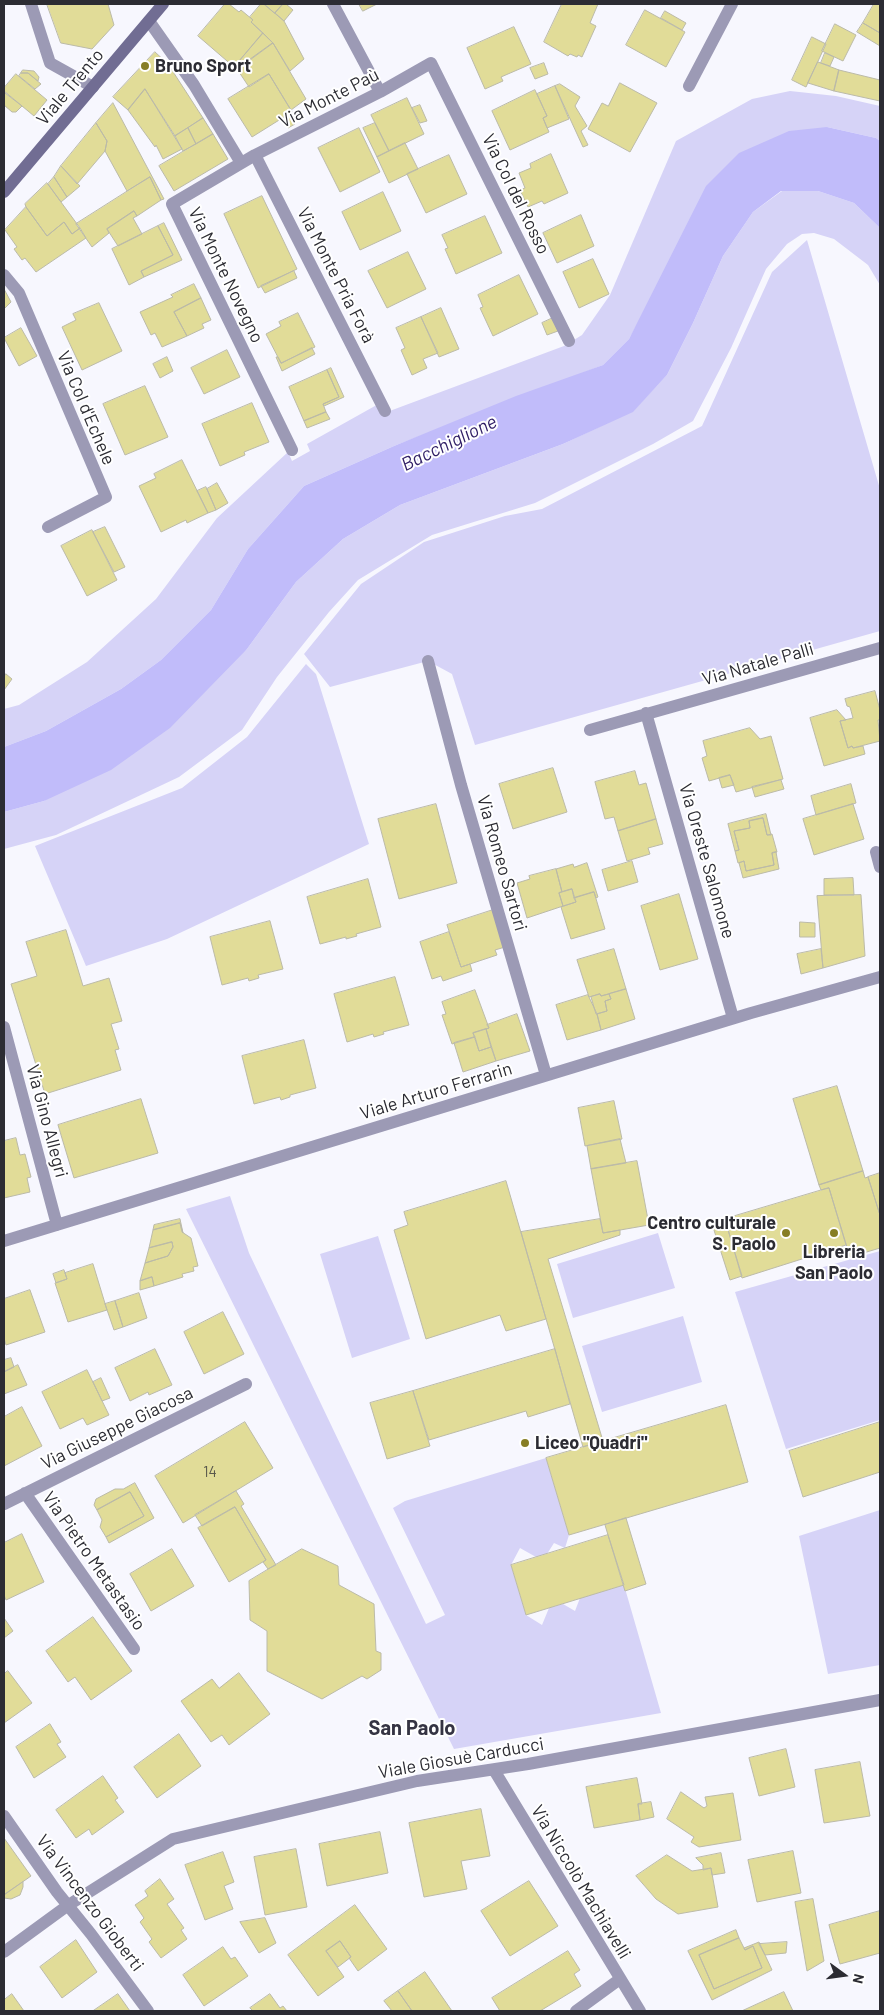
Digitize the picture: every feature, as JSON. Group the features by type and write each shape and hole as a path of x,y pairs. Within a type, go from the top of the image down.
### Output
{"main road":[{"name":"Viale Trento","path":"4,192 163,4"}],"street":[{"path":"31,4 50,63 93,87"},
{"path":"333,4 380,92"},
{"path":"689,86 732,4"},
{"path":"149,22 194,85 241,163"},
{"name":"Via Monte Paù","path":"241,163 380,92 431,63"},
{"name":"Via Col del Rosso","path":"431,63 569,341"},
{"name":"Via Monte Pria Forà","path":"255,155 385,411"},
{"name":"Via Monte Novegno","path":"241,163 172,204 292,450"},
{"name":"Via Col d'Echele","path":"4,275 19,294 106,497 48,527"},
{"name":"Via Natale Palli","path":"590,730 880,648"},
{"name":"Via Romeo Sartori","path":"428,661 461,785 546,1075"},
{"name":"Via Oreste Salomone","path":"646,713 733,1018"},
{"path":"876,852 880,867"},
{"name":"Viale Arturo Ferrarin","path":"4,1241 733,1018 880,977"},
{"name":"Via Gino Allegri","path":"4,1026 58,1225"},
{"name":"Via Giuseppe Giacosa","path":"4,1504 246,1384"},
{"name":"Via Pietro Metastasio","path":"25,1494 134,1650"},
{"name":"Viale Giosuè Carducci","path":"4,1952 67,1906 173,1838 417,1781 494,1770 880,1700"},
{"name":"Via Niccolò Machiavelli","path":"494,1770 640,2011"},
{"name":"Via Vincenzo Gioberti","path":"4,1816 67,1906 148,2011"},
{"path":"576,2011 620,1980"}],"shaded area":[{"path":"790,91 836,96 880,106 880,141 876,138 827,127 651,299 629,339 603,365 394,446 304,486 248,549 211,610 161,660 121,689 46,731 4,747 4,709 19,705 87,662 156,599 217,518 288,452 292,461 310,451 307,444 382,402 387,412 564,346 582,335 610,295 676,141 752,99"},
{"path":"782,191 818,191 854,203 880,228 880,285 868,265 834,239 814,233 802,234 787,244 766,269 731,348 693,421 653,444 535,503 432,535 358,580 329,612 277,677 242,730 179,777 56,835 4,849 4,812 44,801 247,649 296,582 343,539 400,505 563,444 633,411 667,375 723,256 753,212"},
{"path":"807,240 880,489 880,631 475,745 452,674 428,661 330,687 304,654 361,584 424,542 505,516 542,509 702,426 772,272"},
{"path":"306,664 316,674 369,844 167,939 86,966 35,846 182,788 247,737"},
{"path":"230,1196 249,1253 426,1624 445,1615 393,1508 405,1501 546,1458 569,1535 565,1548 554,1543 547,1554 536,1557 520,1548 511,1565 526,1615 542,1625 549,1608 563,1604 575,1611 580,1598 624,1585 661,1713 454,1749 186,1209"},
{"path":"658,1233 675,1288 573,1318 557,1264"},
{"path":"378,1236 410,1339 352,1358 320,1254"},
{"path":"880,1251 880,1420 786,1449 735,1292"},
{"path":"683,1316 702,1382 602,1412 582,1346"},
{"path":"880,1510 880,1665 828,1674 799,1536"}],"water":[{"name":"Bacchiglione","path":"827,127 876,138 880,141 880,228 854,203 818,191 781,191 753,212 723,256 667,375 633,412 563,444 400,505 343,539 296,582 247,649 170,728 111,770 44,801 4,812 4,747 46,731 121,689 161,660 211,610 248,549 304,486 394,446 516,396 603,365 629,339 706,186 739,153 789,131"}],"building":[{"path":"47,4 108,4 114,25 92,49 61,43"},
{"path":"225,4 229,4 239,12 241,10 253,20 251,22 263,33 234,67 198,36"},
{"path":"261,4 264,4 284,21 304,59 290,71 273,43 251,22 253,20 250,17"},
{"path":"264,4 283,4 275,13"},
{"path":"283,4 286,4 293,10 284,21 275,13"},
{"path":"359,4 377,4 363,11"},
{"path":"562,4 598,4 590,23 596,26 582,57 570,54 568,56 544,42"},
{"path":"874,4 880,4 880,33 863,23"},
{"path":"645,10 685,32 666,67 626,45"},
{"path":"665,11 686,23 682,30 661,18"},
{"path":"863,23 880,33 880,46 857,32"},
{"path":"835,24 856,35 843,61 822,51"},
{"path":"514,27 531,64 501,77 503,81 485,89 467,48"},
{"path":"263,33 273,43 239,68 237,64"},
{"path":"812,37 826,44 806,87 792,80"},
{"path":"273,43 306,99 291,110 269,74 249,87 237,69"},
{"path":"155,52 168,64 203,118 175,136 145,89 128,110 113,97"},
{"path":"825,53 834,57 830,66 821,63"},
{"path":"818,62 839,70 834,91 808,83"},
{"path":"544,63 548,74 535,79 530,68"},
{"path":"23,70 34,71 39,77 38,81 28,73 21,73"},
{"path":"839,70 880,80 880,101 834,91"},
{"path":"21,73 28,73 41,84 35,89 19,76"},
{"path":"16,74 47,100 34,116 4,91 4,88"},
{"path":"269,74 292,112 252,137 228,99"},
{"path":"620,83 657,103 630,152 588,129 602,103 608,106"},
{"path":"560,84 580,97 575,106 587,126 581,131 588,145 583,147 555,86"},
{"path":"555,86 569,119 547,128 543,118 547,116 537,94"},
{"path":"145,89 182,149 163,159 156,145 155,147 128,110"},
{"path":"535,90 547,116 543,118 549,132 510,150 492,111"},
{"path":"5,93 22,106 16,112 12,112 4,105"},
{"path":"407,98 424,134 389,151 371,115"},
{"path":"113,103 164,199 161,200 150,177 127,191 105,151 107,141 96,123"},
{"path":"420,105 427,121 420,123 412,108"},
{"path":"290,113 295,124 288,128 284,117"},
{"path":"203,118 213,134 196,144 188,128"},
{"path":"96,123 107,141 105,151 77,184 61,166"},
{"path":"375,123 389,151 377,157 363,128"},
{"path":"188,128 196,144 183,151 175,136"},
{"path":"359,128 380,172 340,192 318,148"},
{"path":"213,134 228,159 174,191 159,166"},
{"path":"405,143 418,169 389,183 377,157"},
{"path":"551,154 568,193 544,204 542,201 528,207 520,190 525,188 519,173 531,168 530,164"},
{"path":"449,155 467,194 426,213 407,174"},
{"path":"61,166 80,186 67,197 54,177"},
{"path":"54,177 67,197 61,202 48,184"},
{"path":"150,177 161,200 137,216 134,211 107,229 109,233 92,247 76,224"},
{"path":"47,183 80,228 72,234 64,222 47,236 26,207 25,204"},
{"path":"383,192 401,231 360,250 342,212"},
{"path":"262,196 297,269 258,288 224,214"},
{"path":"26,207 47,236 64,222 72,234 80,228 86,238 36,272 25,258 22,260 14,249 17,247 5,230"},
{"path":"134,211 137,216 133,218 142,234 118,246 107,229"},
{"path":"581,215 594,246 557,263 543,233"},
{"path":"485,216 502,253 456,274 445,249 448,248 442,235"},
{"path":"164,223 182,260 144,277 141,271 173,255 158,226"},
{"path":"158,226 173,255 141,271 144,277 129,285 112,249"},
{"path":"408,252 426,289 387,308 368,271"},
{"path":"593,259 609,294 579,308 563,272"},
{"path":"294,271 297,278 265,293 261,286"},
{"path":"519,275 538,314 493,336 480,308 483,307 478,295"},
{"path":"194,284 201,298 174,312 187,336 162,347 155,333 151,335 140,312 173,297 171,295"},
{"path":"4,289 11,302 4,309"},
{"path":"201,298 211,320 202,324 204,328 187,336 174,312"},
{"path":"99,303 122,351 82,370 62,327 76,320 73,314"},
{"path":"441,308 459,349 439,357 421,317"},
{"path":"298,313 315,347 281,363 266,334 281,326 279,322"},
{"path":"421,317 438,353 423,359 427,368 412,375 401,350 405,348 396,328"},
{"path":"553,318 558,331 547,335 542,323"},
{"path":"21,328 37,356 19,366 4,338"},
{"path":"312,348 315,354 282,371 276,357 278,357 281,363"},
{"path":"227,350 240,377 204,394 191,368"},
{"path":"167,357 173,371 160,378 153,364"},
{"path":"331,368 344,397 324,406 323,404 339,397 327,370"},
{"path":"327,370 339,397 323,404 326,412 304,421 289,387"},
{"path":"145,386 168,437 125,455 103,404"},
{"path":"252,403 269,442 244,452 245,455 220,466 202,424"},
{"path":"326,412 330,419 307,428 304,421"},
{"path":"182,460 208,513 187,523 186,520 161,532 139,486 156,478 154,474"},
{"path":"217,483 228,503 216,510 207,489"},
{"path":"206,487 216,510 208,513 197,491"},
{"path":"105,527 125,567 114,572 93,532"},
{"path":"92,530 117,580 87,596 61,546"},
{"path":"6,674 12,679 4,690 4,678"},
{"path":"875,691 880,710 880,720 878,720 880,741 848,748 840,721 853,718 850,707 847,706 845,699"},
{"path":"837,710 846,720 840,721 848,748 863,746 865,754 824,766 810,718"},
{"path":"750,728 760,739 771,736 783,779 736,792 730,775 709,781 702,758 707,756 703,741"},
{"path":"553,768 567,812 513,829 499,784"},
{"path":"635,771 639,785 646,783 656,819 618,831 614,817 605,819 595,782"},
{"path":"730,775 734,785 722,788 719,778"},
{"path":"781,780 784,789 755,797 752,787"},
{"path":"851,784 856,803 816,815 811,796"},
{"path":"436,804 457,883 399,899 378,819"},
{"path":"853,804 864,839 814,855 803,819"},
{"path":"766,814 771,835 767,835 763,818 749,821 750,828 734,831 739,850 735,851 728,824"},
{"path":"763,818 767,835 772,834 777,852 772,853 774,865 746,871 744,861 738,863 735,851 739,850 734,831 750,828 749,821"},
{"path":"656,819 663,844 648,848 650,854 627,861 618,831"},
{"path":"776,852 779,869 743,878 739,863 744,861 746,871 774,865 772,853"},
{"path":"632,861 638,882 608,891 602,870"},
{"path":"587,863 598,897 596,898 594,892 574,898 572,889 562,892 556,869 573,864 574,867"},
{"path":"556,869 562,892 559,893 563,906 527,918 517,883 530,879 529,876"},
{"path":"853,878 854,895 824,895 824,879"},
{"path":"368,879 381,927 356,934 357,936 320,944 307,897"},
{"path":"572,889 576,902 563,906 559,893"},
{"path":"594,892 605,929 571,939 561,907 576,902 574,898"},
{"path":"679,894 698,959 660,970 641,906"},
{"path":"861,895 865,956 823,968 817,896"},
{"path":"493,910 505,947 495,950 497,955 461,967 447,925"},
{"path":"270,921 283,969 258,975 259,978 249,981 248,978 222,985 210,937"},
{"path":"800,922 815,923 815,937 800,937"},
{"path":"66,930 83,986 109,978 122,1021 111,1024 119,1049 115,1050 121,1070 45,1094 11,984 37,976 26,942"},
{"path":"449,932 461,967 470,964 472,971 443,981 441,976 432,979 420,942"},
{"path":"614,949 626,989 601,996 600,994 589,997 577,960"},
{"path":"821,949 823,968 801,974 797,954"},
{"path":"395,977 409,1025 383,1032 384,1034 374,1037 373,1034 347,1042 334,994"},
{"path":"626,989 635,1019 601,1030 597,1014 607,1011 605,1001 611,999 609,994"},
{"path":"475,990 489,1028 473,1033 475,1037 452,1044 442,1015 446,1014 442,1002"},
{"path":"600,994 601,996 609,994 611,999 605,1001 607,1011 596,1014 591,997"},
{"path":"588,995 597,1014 601,1030 567,1040 556,1005"},
{"path":"517,1014 530,1051 496,1061 486,1029 489,1028 487,1025"},
{"path":"486,1029 491,1047 479,1051 473,1033"},
{"path":"475,1037 479,1051 491,1047 496,1061 463,1072 454,1043"},
{"path":"304,1040 316,1088 290,1095 290,1097 281,1100 280,1097 254,1104 242,1056"},
{"path":"837,1086 863,1171 819,1185 793,1099"},
{"path":"141,1099 158,1153 74,1178 58,1125"},
{"path":"614,1101 622,1139 585,1146 578,1108"},
{"path":"16,1138 20,1155 25,1154 31,1177 27,1178 30,1192 4,1198 4,1141"},
{"path":"620,1139 626,1163 591,1169 587,1146"},
{"path":"637,1161 649,1225 603,1233 591,1169"},
{"path":"863,1171 865,1178 868,1177 880,1215 880,1248 850,1257 829,1188 821,1190 819,1185"},
{"path":"880,1173 880,1215 868,1177"},
{"path":"506,1181 546,1319 506,1331 500,1315 426,1339 394,1230 408,1225 404,1212"},
{"path":"829,1188 846,1245 742,1278 725,1219"},
{"path":"180,1219 183,1233 180,1223 153,1230 154,1225"},
{"path":"600,1219 603,1233 620,1230 620,1235 548,1259 603,1441 583,1447 521,1232"},
{"path":"725,1220 742,1276 730,1280 712,1224"},
{"path":"180,1223 182,1232 191,1238 198,1266 193,1267 194,1271 182,1274 183,1277 154,1286 152,1277 140,1281 145,1263 168,1256 173,1247 172,1242 149,1248 153,1230"},
{"path":"172,1242 173,1247 168,1256 145,1263 149,1248"},
{"path":"93,1264 107,1310 68,1322 55,1283 67,1279 65,1273"},
{"path":"64,1270 67,1279 56,1283 53,1274"},
{"path":"152,1277 154,1286 140,1290 140,1281"},
{"path":"30,1290 45,1332 6,1345 4,1338 4,1299"},
{"path":"139,1293 147,1318 123,1327 115,1301"},
{"path":"115,1301 123,1327 114,1330 105,1304"},
{"path":"223,1312 244,1354 204,1374 184,1332"},
{"path":"155,1349 172,1385 149,1395 148,1392 130,1401 115,1368"},
{"path":"555,1349 570,1404 528,1417 526,1411 429,1440 413,1391"},
{"path":"11,1358 14,1367 4,1372 4,1360"},
{"path":"18,1365 27,1385 4,1394 4,1372"},
{"path":"87,1370 109,1415 87,1425 83,1418 60,1429 42,1392"},
{"path":"101,1378 110,1398 102,1401 93,1382"},
{"path":"413,1391 430,1446 387,1459 370,1403"},
{"path":"726,1405 748,1482 569,1535 546,1458"},
{"path":"22,1407 42,1446 4,1466 4,1417"},
{"path":"245,1422 273,1468 183,1523 155,1476"},
{"path":"880,1422 880,1472 803,1497 789,1451"},
{"path":"135,1483 154,1518 109,1543 106,1537 144,1516 130,1492 97,1510 94,1505 96,1499 115,1489 123,1489"},
{"path":"236,1491 244,1504 241,1506 276,1565 268,1569 263,1562 266,1560 235,1507 202,1526 195,1515"},
{"path":"130,1492 144,1516 106,1537 100,1527 102,1520 97,1510"},
{"path":"235,1507 266,1560 229,1582 198,1528"},
{"path":"626,1518 646,1584 625,1591 605,1525"},
{"path":"22,1534 44,1582 6,1600 4,1595 4,1543"},
{"path":"608,1535 624,1585 526,1615 511,1565"},
{"path":"172,1549 194,1586 151,1611 130,1574"},
{"path":"302,1549 338,1566 339,1585 374,1604 376,1651 381,1653 381,1670 367,1679 362,1676 322,1699 267,1671 267,1631 250,1620 249,1581"},
{"path":"93,1617 132,1671 91,1700 75,1677 68,1682 46,1651"},
{"path":"4,1618 13,1631 4,1638"},
{"path":"8,1671 32,1703 4,1723 4,1674"},
{"path":"239,1673 270,1714 229,1745 222,1735 211,1742 181,1701 212,1679 219,1688"},
{"path":"50,1724 61,1742 57,1744 66,1757 34,1778 16,1747"},
{"path":"179,1734 201,1766 157,1798 134,1767"},
{"path":"786,1749 795,1787 759,1796 749,1758"},
{"path":"860,1762 870,1816 824,1823 815,1770"},
{"path":"103,1776 118,1798 115,1800 124,1812 92,1835 89,1829 76,1838 56,1810"},
{"path":"637,1778 642,1804 638,1804 640,1820 594,1828 586,1787"},
{"path":"681,1792 704,1808 707,1806 705,1797 733,1793 741,1840 699,1847 691,1842 694,1837 667,1819"},
{"path":"651,1802 654,1817 640,1820 638,1804"},
{"path":"481,1809 490,1856 461,1861 467,1889 424,1897 409,1823"},
{"path":"380,1832 388,1873 327,1886 319,1844"},
{"path":"4,1838 31,1876 4,1895"},
{"path":"296,1849 307,1907 265,1915 254,1857"},
{"path":"793,1851 801,1893 757,1902 748,1860"},
{"path":"223,1852 234,1882 224,1886 233,1909 205,1920 185,1865"},
{"path":"721,1853 725,1873 712,1875 711,1868 703,1870 703,1865 696,1858"},
{"path":"667,1855 692,1871 711,1868 718,1907 678,1914 656,1899 636,1876"},
{"path":"160,1879 174,1899 167,1904 184,1928 181,1930 187,1939 161,1958 149,1942 152,1939 140,1922 144,1918 135,1905 148,1896 145,1891"},
{"path":"529,1881 558,1926 510,1956 481,1911"},
{"path":"23,1882 20,1895 11,1899 4,1898 4,1895"},
{"path":"813,1899 824,1961 807,1971 795,1902"},
{"path":"355,1905 387,1949 358,1971 340,1941 326,1951 344,1977 318,1996 288,1955"},
{"path":"880,1911 880,1953 840,1964 829,1925"},
{"path":"265,1918 276,1943 259,1953 240,1922"},
{"path":"736,1930 739,1938 699,1955 714,1989 762,1968 753,1946 745,1950 744,1948 759,1942 772,1970 712,2000 688,1951"},
{"path":"739,1938 745,1950 753,1946 762,1968 714,1989 699,1955"},
{"path":"76,1940 97,1972 62,1998 40,1967"},
{"path":"340,1941 351,1957 338,1967 326,1951"},
{"path":"787,1942 786,1953 765,1955 759,1944"},
{"path":"223,1947 231,1959 235,1957 248,1976 204,2006 183,1975"},
{"path":"568,1951 580,1970 574,1974 581,1986 540,2011 500,2011 492,1998"},
{"path":"425,1972 452,2011 412,2011 398,1991"},
{"path":"398,1991 412,2011 392,2011 384,2001"},
{"path":"784,1992 793,2011 742,2011"},
{"path":"12,1994 24,2011 4,2011 4,2000"},
{"path":"118,1994 130,2011 93,2011"},
{"path":"270,1994 280,2008 283,2006 287,2011 253,2011 250,2008"}],"place":[{"name":"Bruno Sport","path":"145,66"},
{"name":"Centro culturale S. Paolo","path":"786,1233"},
{"name":"Libreria San Paolo","path":"834,1233"},
{"name":"Liceo \"Quadri\"","path":"525,1443"}],"district":[{"name":"San Paolo","path":"412,1728"}]}
